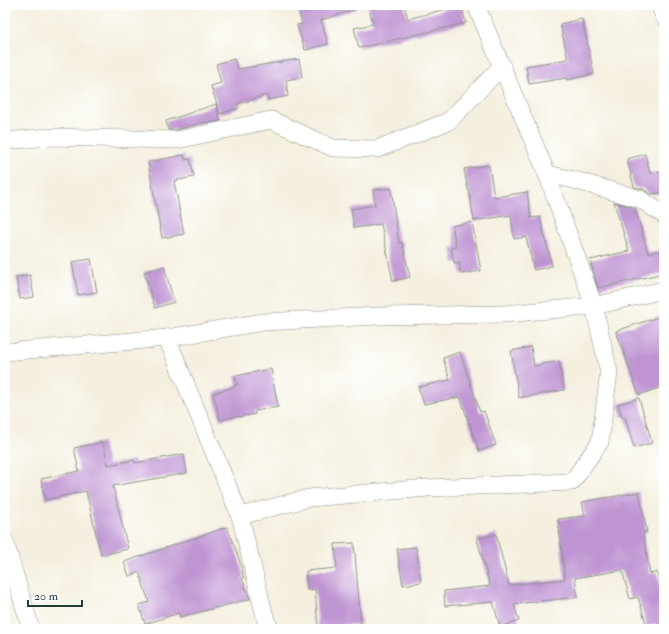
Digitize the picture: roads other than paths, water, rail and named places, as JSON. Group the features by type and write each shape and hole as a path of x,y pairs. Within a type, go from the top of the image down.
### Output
{"street":[{"path":"240,516 308,498 428,488 572,482 600,442 609,372 594,306 547,174 476,5"},
{"path":"660,5 664,17"},
{"path":"5,141 50,137 177,140 271,120 333,148 377,149 449,121 502,66"},
{"path":"547,174 640,199 664,215"},
{"path":"5,352 167,338 263,322 378,316 503,314 594,306 664,290"},
{"path":"167,338 240,516 266,622 271,629"},
{"path":"5,542 31,629"}]}
